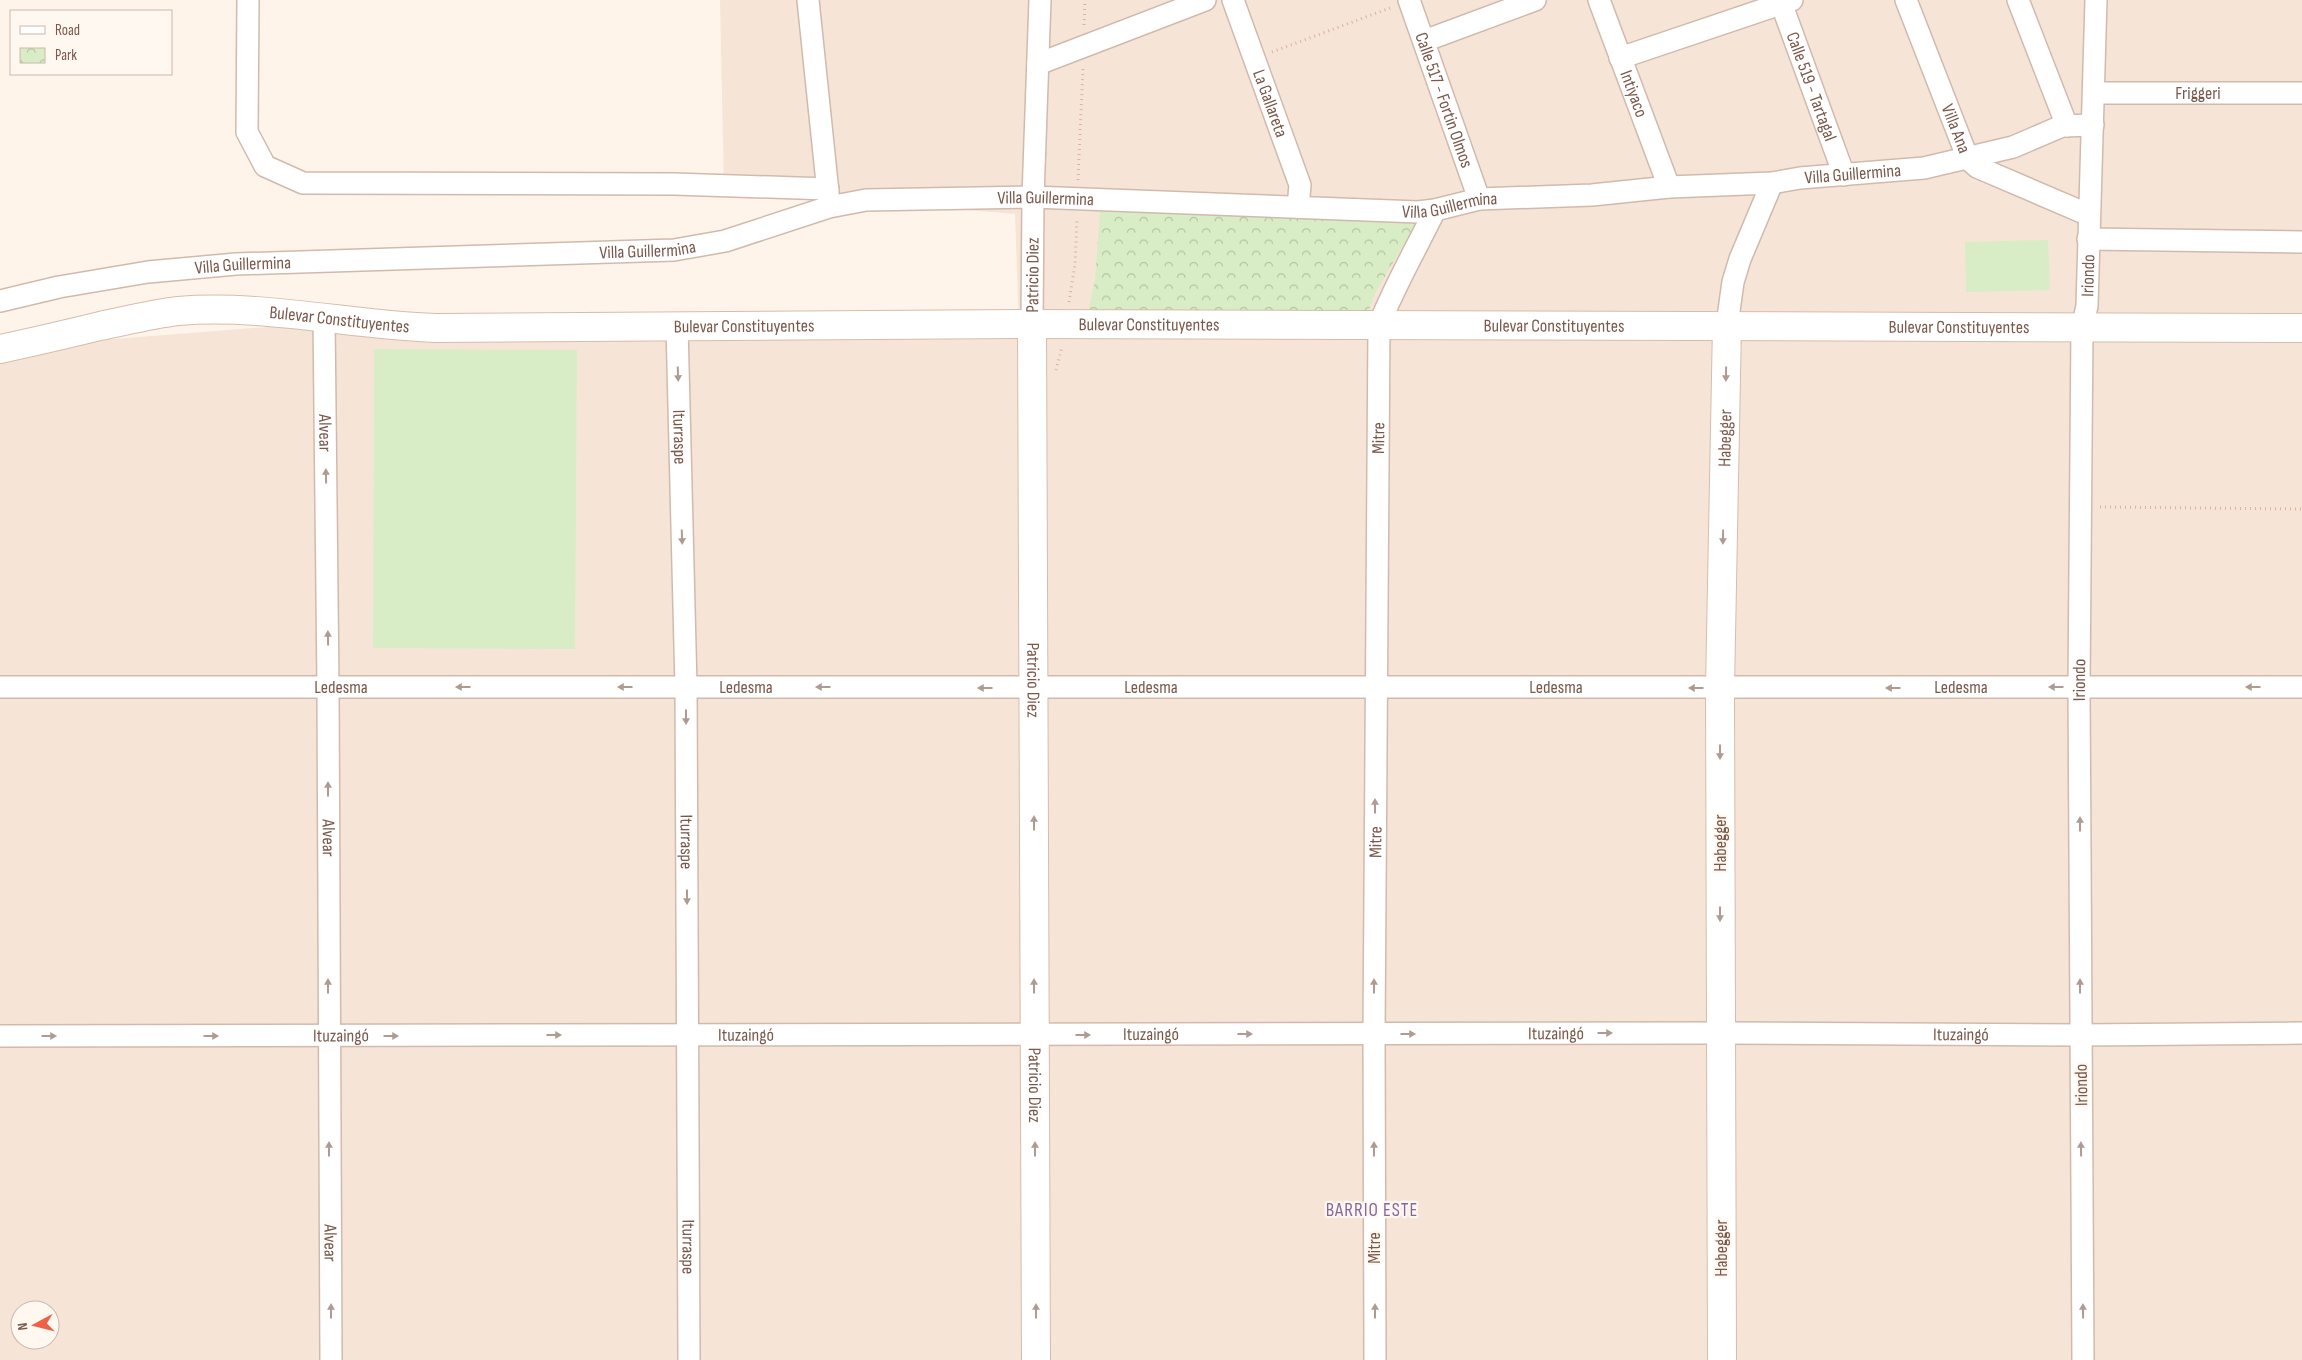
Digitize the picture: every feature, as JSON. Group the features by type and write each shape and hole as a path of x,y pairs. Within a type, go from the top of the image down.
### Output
{"street":[{"path":"248,0 247,132 265,166 302,183 674,184 829,198 808,0"},
{"name":"Patricio Diez","path":"1036,1360 1032,324 1033,197 1040,0"},
{"path":"1038,64 1205,0"},
{"name":"La Gallareta","path":"1233,0 1252,59 1300,185 1298,207"},
{"path":"1424,41 1535,0"},
{"name":"Intiyaco","path":"1599,0 1669,187"},
{"name":"Villa Ana","path":"1906,0 1968,159 1977,167 2089,215"},
{"path":"2018,0 2066,126"},
{"name":"Iriondo","path":"2083,1360 2079,687 2084,317 2093,125 2096,0"},
{"name":"Calle 517 - Fortin Olmos","path":"1409,1 1479,200"},
{"path":"1620,58 1784,1"},
{"name":"Calle 519 - Tartagal","path":"1784,1 1844,175"},
{"name":"Friggeri","path":"2094,93 2302,93"},
{"name":"Villa Guillermina","path":"0,300 59,287 148,272 236,264 674,250 725,241 829,198 866,200 1033,197 1418,212 1479,200 1592,195 1669,187 1772,182 1924,168 2013,147 2066,126 2093,125"},
{"path":"1727,325 1733,282 1740,259 1772,182"},
{"path":"1379,325 1394,288 1413,256 1434,210"},
{"path":"2088,239 2302,242"},
{"name":"Bulevar Constituyentes","path":"0,349 124,321 177,312 256,311 394,326 435,328 1032,324 1727,325 2084,317 2302,328"},
{"name":"Alvear","path":"324,317 328,687 328,1036 331,1360"},
{"name":"Mitre","path":"1375,1360 1374,1034 1379,325"},
{"name":"Habegger","path":"1722,1360 1720,688 1727,325"},
{"name":"Iturraspe","path":"677,326 686,687 689,1360"},
{"name":"Ledesma","path":"0,687 2302,687"},
{"name":"Ituzaingó","path":"0,1036 1720,1033 2080,1035 2302,1033"}],"path":[{"path":"1252,59 1409,1"},
{"path":"2081,507 2302,509"}],"shaded area":[{"path":"720,0 2302,0 2302,1360 0,1360 0,348 316,323 1019,328 1015,214 724,191"}],"green space":[{"path":"1100,211 1415,217 1416,223 1376,292 1368,312 1088,313 1095,280"},
{"path":"2048,240 2050,290 1966,292 1965,242"},
{"path":"374,349 577,350 575,649 373,648"}],"district":[{"name":"BARRIO ESTE","path":"1372,1209"}]}
